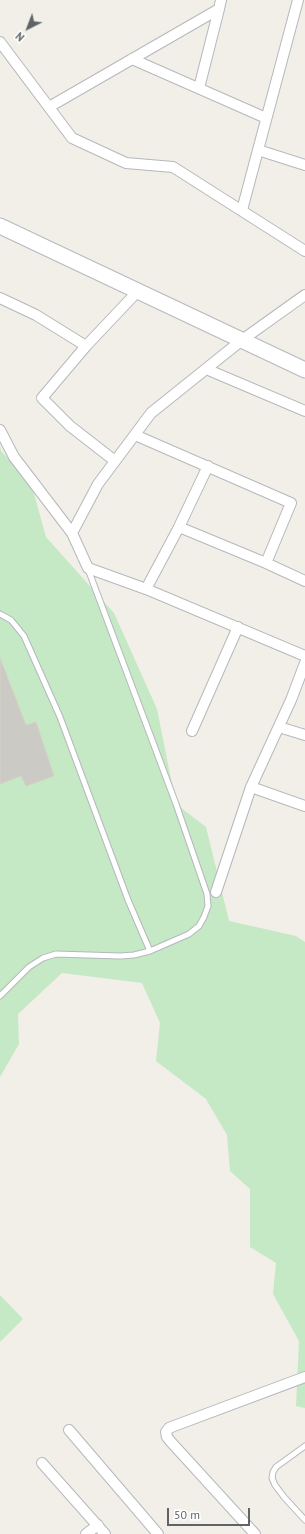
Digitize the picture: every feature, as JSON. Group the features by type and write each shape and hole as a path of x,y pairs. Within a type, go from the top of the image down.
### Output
{"street":[{"path":"242,210 298,0"},
{"path":"199,88 220,4"},
{"path":"49,108 132,59 220,4"},
{"path":"0,42 72,138 126,164 173,167 305,251"},
{"path":"132,59 266,118"},
{"path":"258,150 305,165"},
{"path":"0,226 305,370"},
{"path":"115,461 70,426 42,398 86,346 138,291"},
{"path":"72,533 98,484 151,413 242,340 305,296"},
{"path":"0,298 36,315 86,346"},
{"path":"206,369 305,410"},
{"path":"0,430 14,457 72,533 88,568 146,589 305,656"},
{"path":"135,435 291,503 266,563"},
{"path":"146,589 179,528 208,466"},
{"path":"179,528 266,563 305,581"},
{"path":"192,731 238,628"},
{"path":"216,892 251,786 291,700 305,663"},
{"path":"279,727 305,735"},
{"path":"251,786 305,806"},
{"path":"255,1534 171,1442 167,1437 166,1432 169,1428 174,1426 305,1377"},
{"path":"69,1430 158,1534"},
{"path":"42,1463 105,1534"},
{"path":"86,1534 98,1525"}],"lane":[{"path":"0,996 29,967 43,958 56,954 120,956 134,955 150,951 189,934 199,926 204,918 208,906 206,894 174,796 88,568"},
{"path":"0,614 11,620 24,636 60,717 128,900 150,951"},
{"path":"305,1446 276,1467 272,1478 275,1485 284,1497 305,1520"}],"green space":[{"path":"0,445 1,451 31,483 46,537 114,613 157,709 176,804 206,827 229,921 296,936 305,942 305,1408 296,1406 299,1341 273,1294 276,1263 250,1247 250,1189 230,1171 227,1135 206,1099 156,1061 160,1023 142,983 62,973 18,1014 19,1044 0,1077"},
{"path":"0,1295 23,1319 0,1342"}],"building":[{"path":"0,658 26,725 36,722 54,776 26,786 21,776 0,784"}]}
